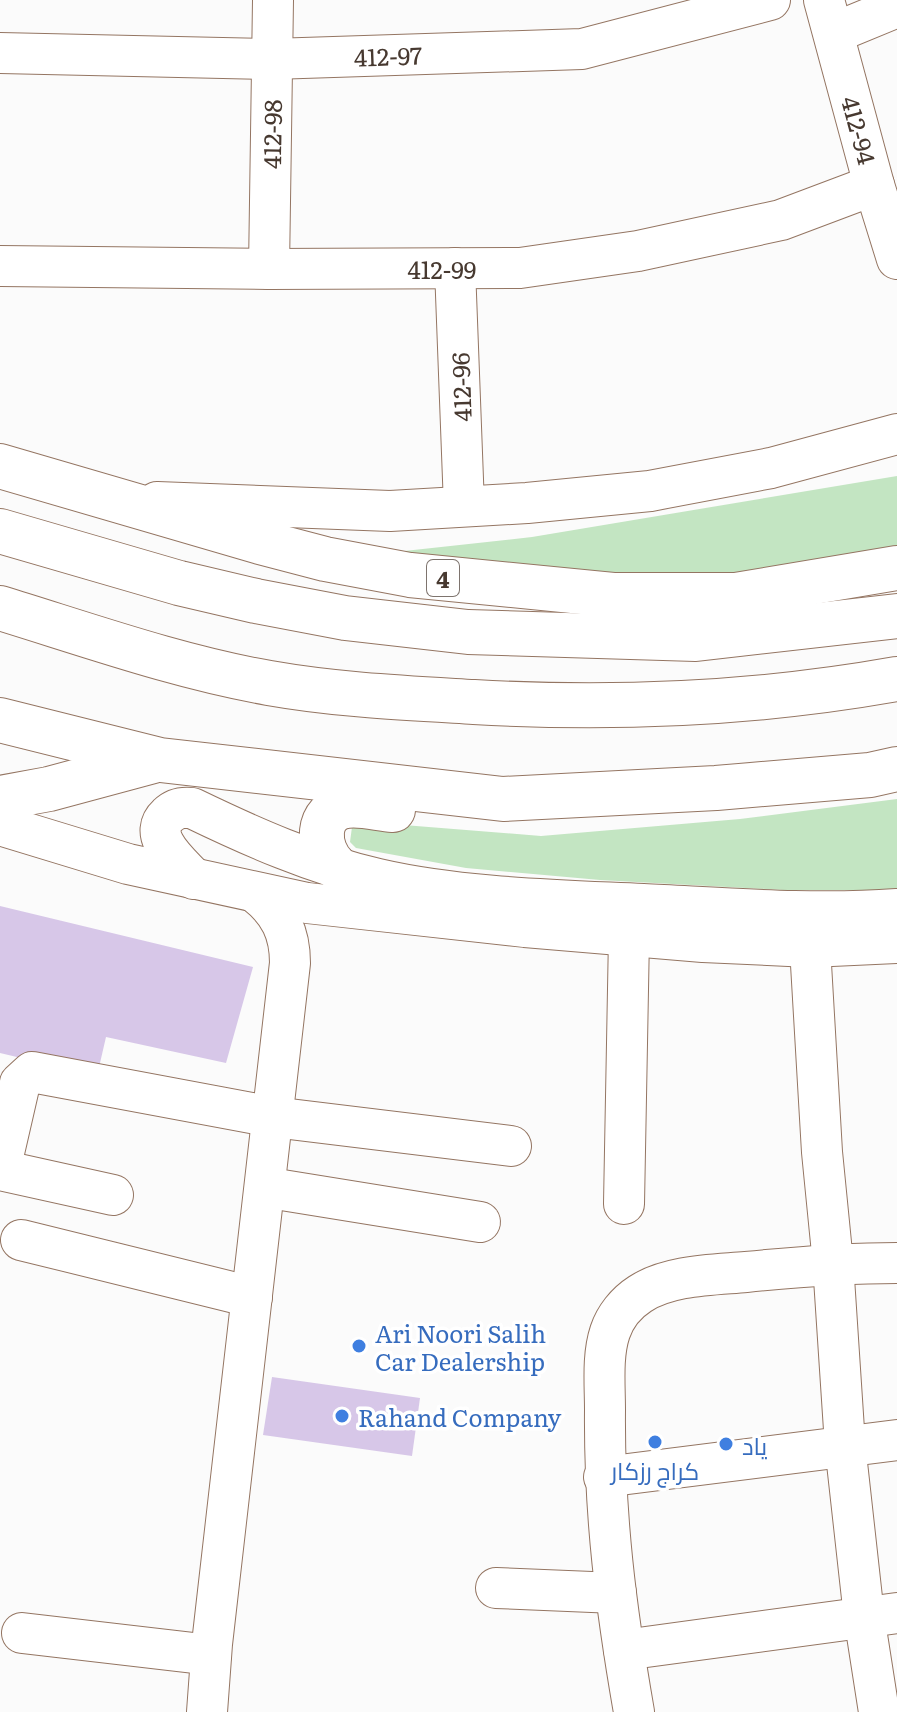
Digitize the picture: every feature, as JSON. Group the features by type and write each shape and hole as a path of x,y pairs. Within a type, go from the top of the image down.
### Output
{"highway":[{"name":"4","path":"0,466 325,559 410,575 599,594 736,595 897,568"},
{"path":"0,531 179,583 256,601 345,618 468,632 696,639 897,616"},
{"path":"0,608 160,656 267,683 385,698 547,706 654,705 791,695 897,679"},
{"path":"0,720 160,760 503,799 716,788 870,775 897,769"},
{"path":"0,798 49,789 160,760"},
{"path":"336,867 324,854 321,835 329,817 346,806 451,814 503,799"}],"street":[{"name":"412-98","path":"269,269 273,0"},
{"name":"412-97","path":"0,53 272,59 582,49 770,0"},
{"path":"829,17 897,7"},
{"name":"412-94","path":"829,17 886,206 897,259"},
{"name":"412-99","path":"0,266 520,268 638,251 781,220 886,206"},
{"name":"412-96","path":"455,268 464,506"},
{"path":"112,500 390,511 527,503 650,491 771,468 897,434"},
{"path":"194,879 161,838 160,828 164,820 170,812 184,807 260,841 336,867 401,883 548,899 833,913 897,909"},
{"path":"0,825 128,864 307,903 629,936 810,947 897,943"},
{"path":"207,1712 282,1190 281,1118 290,951 284,926 256,893"},
{"path":"222,1712 217,1648 252,1297 281,1118 308,964 319,937 329,925 353,908"},
{"path":"624,1204 629,936"},
{"path":"810,947 822,1152 845,1445 880,1615 879,1712"},
{"path":"113,1195 0,1170 20,1083 32,1072 281,1118 511,1146"},
{"path":"282,1190 480,1222"},
{"path":"21,1240 252,1297"},
{"path":"634,1712 608,1532 604,1477 605,1367 607,1343 616,1320 631,1301 649,1289 670,1282 833,1263 897,1263"},
{"path":"604,1477 897,1440"},
{"path":"496,1588 616,1593"},
{"path":"624,1650 880,1615"},
{"path":"22,1633 217,1648"}],"green space":[{"path":"897,476 897,554 844,566 683,577 491,572 386,553 532,537"},
{"path":"897,799 897,890 783,890 600,880 466,868 356,848 350,842 352,827 366,822 541,836 740,819"}],"building":[{"path":"0,906 253,967 226,1063 106,1037 97,1076 0,1053"},
{"name":"Rahand Company","path":"272,1377 420,1398 412,1456 263,1435"}],"place":[{"name":"Ari Noori Salih Car Dealership","path":"359,1346"},
{"name":"Rahand Company","path":"342,1416"},
{"name":"كراج رزكار","path":"655,1442"},
{"name":"ياد","path":"726,1444"}]}
